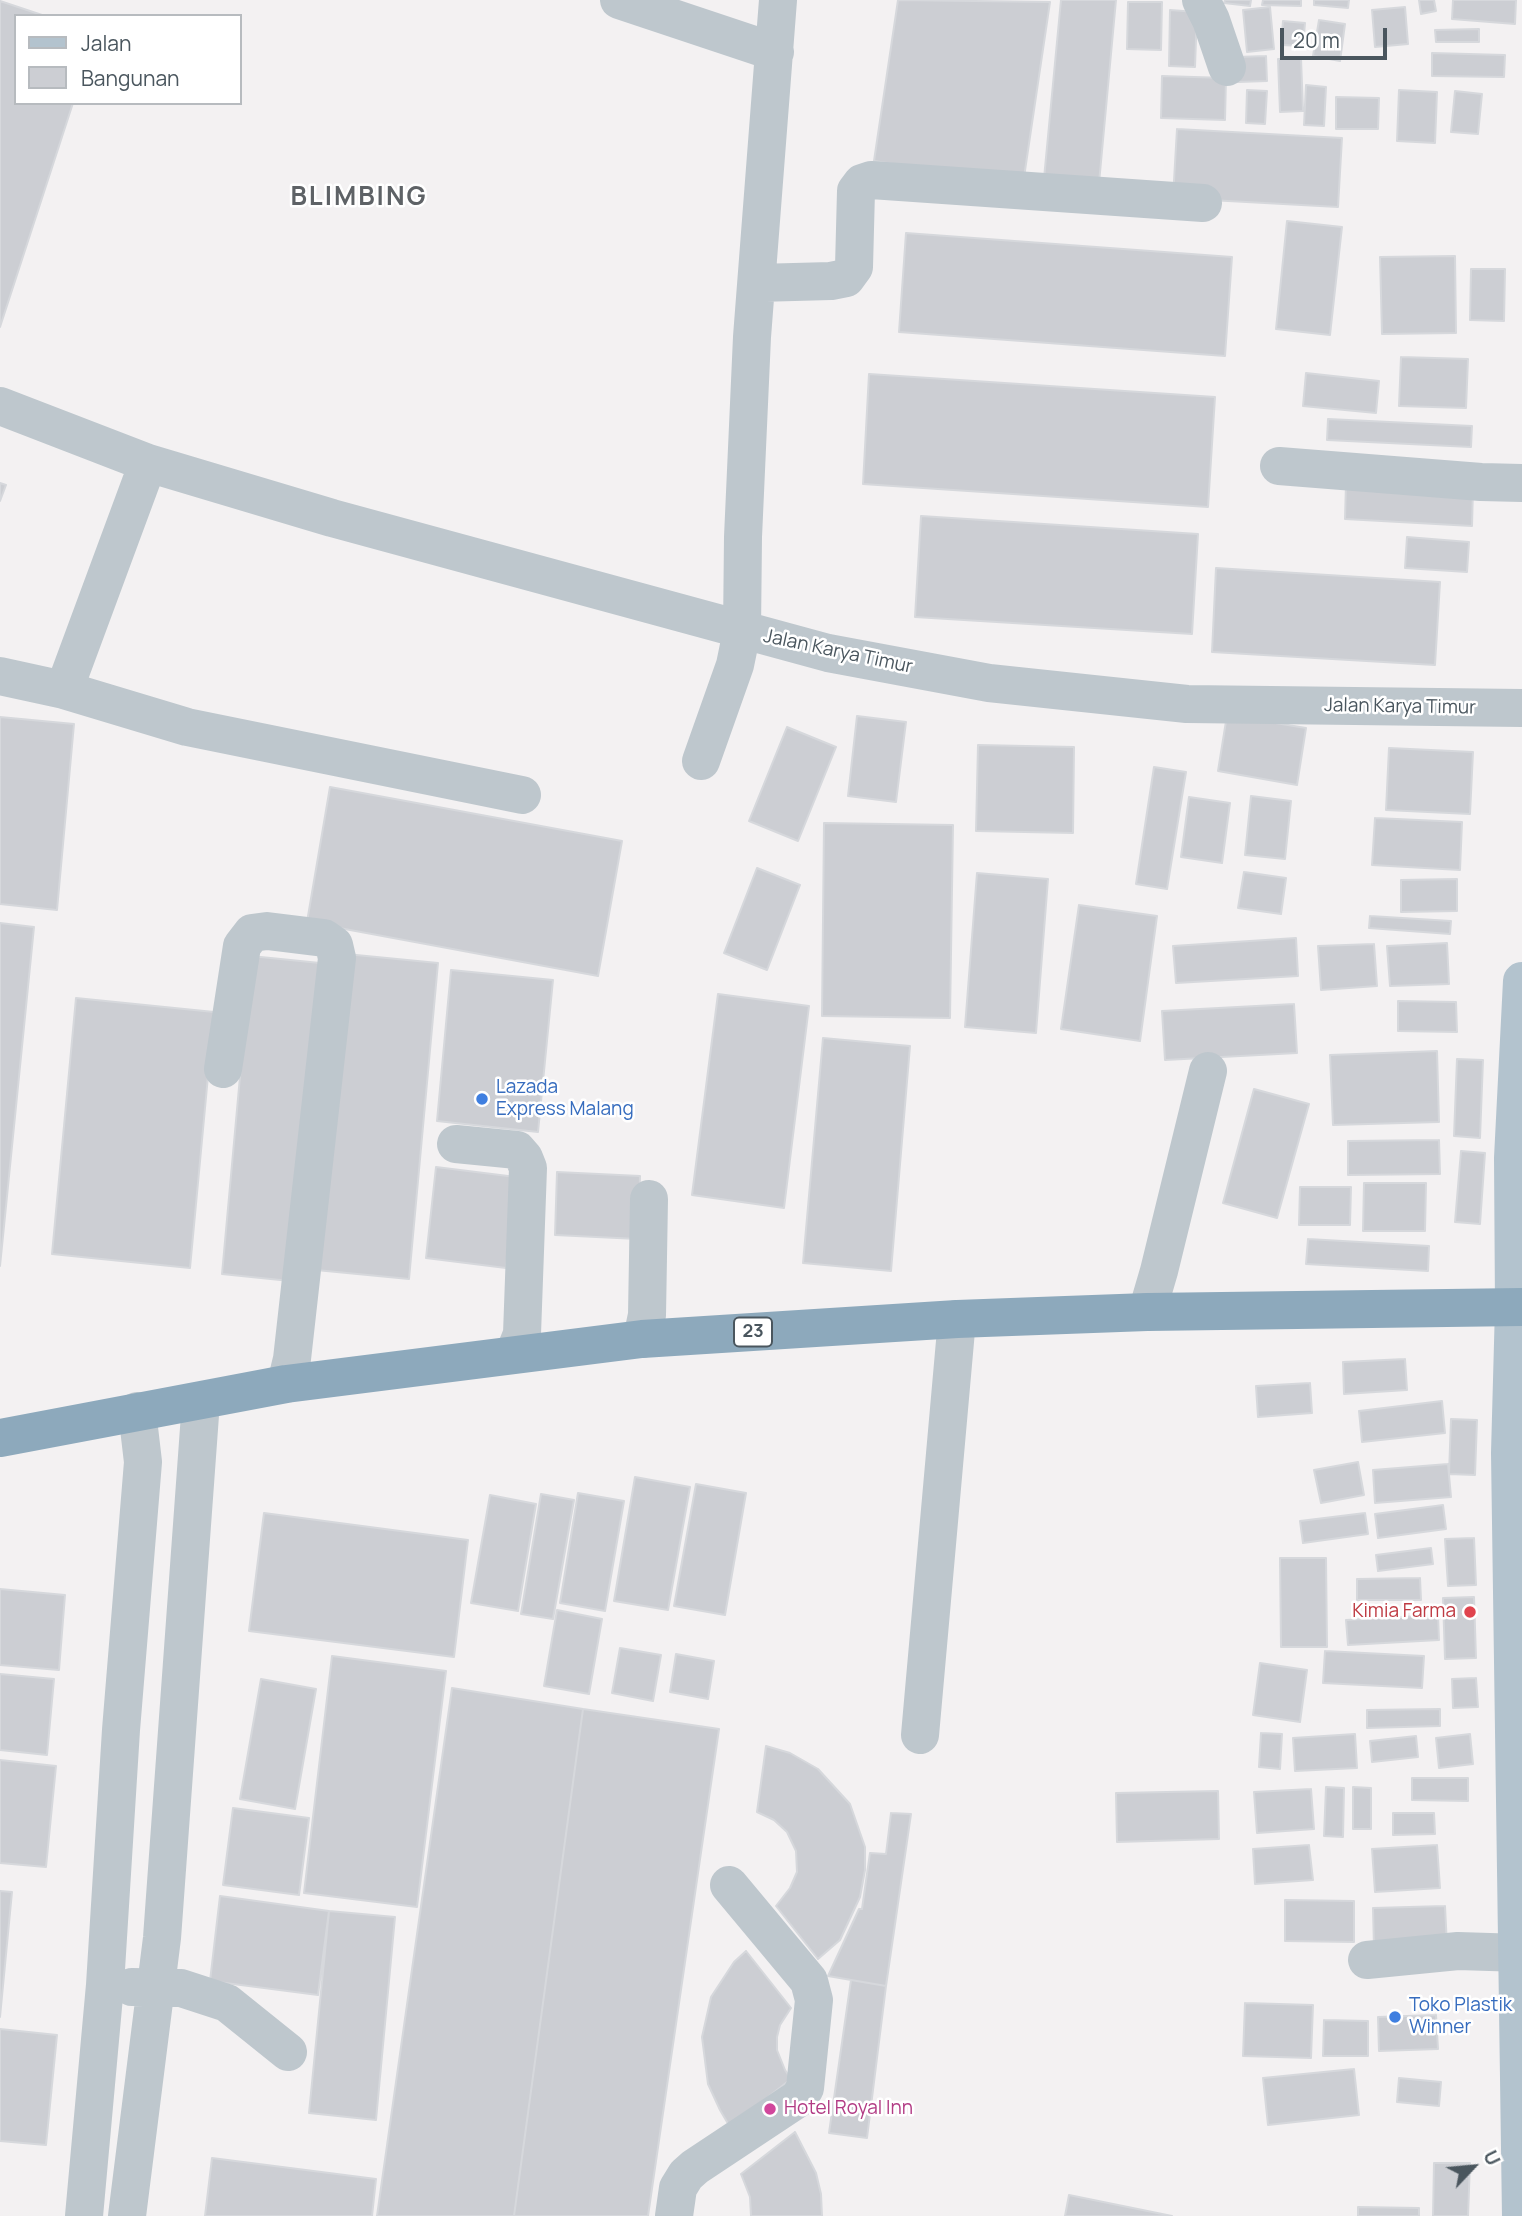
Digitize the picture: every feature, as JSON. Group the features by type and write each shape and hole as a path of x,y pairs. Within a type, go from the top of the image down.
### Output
{"highway":[{"name":"23","path":"0,1438 286,1384 642,1339 957,1319 1147,1312 1518,1307"}],"main road":[{"path":"1521,2216 1520,1953 1510,1453 1518,1307 1518,1124 1522,981"}],"street":[{"path":"619,0 775,52"},
{"name":"Jalan Karya Timur","path":"778,0 757,284 743,537 742,631 828,653 989,683 1187,704 1522,708"},
{"path":"1201,0 1227,67"},
{"path":"757,284 846,278 854,267 856,191 862,183 872,180 1203,203"},
{"path":"0,406 148,463 332,518 742,631 735,665 701,761"},
{"path":"65,690 148,463"},
{"path":"1279,466 1522,483"},
{"path":"0,676 65,690 187,727 522,795"},
{"path":"223,1069 242,946 252,933 267,931 324,938 334,945 337,958 292,1359 286,1384"},
{"path":"1147,1312 1208,1071"},
{"path":"456,1144 517,1150 528,1168 522,1334 514,1354"},
{"path":"642,1339 647,1315 649,1199"},
{"path":"919,1735 957,1319"},
{"path":"127,2216 162,1938 201,1401"},
{"path":"84,2216 106,1986 121,1730 143,1462 137,1411"},
{"path":"674,2216 678,2188 686,2175 799,2098 805,2088 814,2000 808,1980 729,1885"},
{"path":"1367,1960 1458,1951 1520,1953"},
{"path":"106,1986 181,1989 228,2003 288,2052"}],"building":[{"path":"898,0 1050,2 1023,184 874,161"},
{"path":"1061,0 1116,0 1098,194 1043,189"},
{"path":"1225,0 1251,0 1250,6 1224,3"},
{"path":"1263,0 1301,0 1301,6 1262,5"},
{"path":"1314,0 1349,0 1348,8 1314,5"},
{"path":"1419,0 1434,0 1436,11 1421,14"},
{"path":"1453,0 1516,0 1515,24 1452,19"},
{"path":"0,1 39,14 14,14 14,105 72,105 0,327"},
{"path":"1128,2 1162,2 1161,50 1127,49"},
{"path":"1270,7 1274,49 1247,52 1243,10"},
{"path":"1405,7 1408,44 1375,47 1372,10"},
{"path":"1170,10 1197,12 1195,67 1169,66"},
{"path":"1319,20 1345,24 1340,61 1313,56"},
{"path":"1283,21 1305,23 1303,46 1281,45"},
{"path":"1479,29 1479,42 1436,42 1435,30"},
{"path":"1432,53 1505,55 1504,77 1432,76"},
{"path":"1266,56 1267,81 1238,82 1237,57"},
{"path":"1301,58 1303,111 1280,112 1278,59"},
{"path":"1162,76 1226,78 1225,120 1161,118"},
{"path":"1306,85 1326,87 1324,126 1304,125"},
{"path":"1247,90 1267,91 1265,124 1246,123"},
{"path":"1399,90 1437,92 1435,143 1397,141"},
{"path":"1455,91 1482,94 1478,134 1451,132"},
{"path":"1336,97 1379,98 1378,129 1336,129"},
{"path":"1177,129 1342,138 1338,207 1173,198"},
{"path":"1287,221 1342,227 1330,335 1276,329"},
{"path":"906,233 1232,257 1225,356 899,332"},
{"path":"1455,256 1456,333 1382,334 1380,257"},
{"path":"1471,269 1505,269 1504,321 1470,320"},
{"path":"1401,357 1468,359 1466,408 1399,406"},
{"path":"1306,373 1379,381 1376,413 1303,406"},
{"path":"869,374 1215,397 1208,507 863,484"},
{"path":"1328,419 1472,426 1471,447 1327,440"},
{"path":"0,483 6,485 0,501"},
{"path":"1346,483 1473,489 1472,526 1345,519"},
{"path":"921,516 1198,534 1192,634 915,617"},
{"path":"1407,537 1469,542 1467,572 1405,568"},
{"path":"1216,568 1440,582 1435,665 1212,652"},
{"path":"1227,715 1306,728 1297,785 1218,771"},
{"path":"857,716 906,722 896,802 848,796"},
{"path":"0,717 74,724 57,910 0,904"},
{"path":"787,727 836,747 798,841 749,821"},
{"path":"978,745 1074,747 1073,833 976,831"},
{"path":"1389,748 1473,752 1470,814 1386,810"},
{"path":"1154,767 1186,772 1167,889 1136,884"},
{"path":"330,787 622,841 598,976 307,922"},
{"path":"1251,796 1291,801 1285,859 1245,855"},
{"path":"1189,797 1230,803 1222,863 1181,857"},
{"path":"1375,818 1462,822 1460,870 1372,865"},
{"path":"824,823 953,825 950,1018 822,1016"},
{"path":"757,868 800,885 767,970 724,953"},
{"path":"1244,872 1286,878 1281,914 1238,908"},
{"path":"977,873 1048,879 1036,1033 965,1027"},
{"path":"1457,879 1457,911 1401,912 1401,880"},
{"path":"1079,905 1157,916 1140,1041 1061,1029"},
{"path":"1370,916 1451,921 1450,934 1369,928"},
{"path":"0,923 34,927 0,1266"},
{"path":"1296,938 1298,976 1176,983 1173,946"},
{"path":"1447,943 1449,984 1390,986 1387,946"},
{"path":"1374,944 1377,986 1321,990 1318,946"},
{"path":"346,954 438,963 409,1279 316,1270"},
{"path":"251,956 320,963 290,1281 222,1274"},
{"path":"451,970 553,980 538,1132 437,1121"},
{"path":"718,994 809,1006 784,1208 692,1195"},
{"path":"76,998 214,1012 190,1268 52,1254"},
{"path":"1398,1001 1456,1002 1457,1032 1398,1031"},
{"path":"1294,1004 1297,1053 1165,1060 1162,1011"},
{"path":"823,1038 910,1046 891,1271 803,1263"},
{"path":"1437,1051 1439,1122 1333,1125 1330,1055"},
{"path":"1457,1059 1483,1060 1480,1138 1454,1136"},
{"path":"1254,1089 1309,1104 1277,1218 1223,1203"},
{"path":"1439,1140 1440,1174 1348,1175 1348,1141"},
{"path":"1461,1151 1485,1153 1480,1224 1455,1222"},
{"path":"436,1167 516,1177 506,1268 426,1258"},
{"path":"557,1172 640,1176 638,1239 555,1235"},
{"path":"1364,1183 1426,1183 1425,1231 1363,1231"},
{"path":"1300,1187 1351,1187 1350,1225 1299,1225"},
{"path":"1308,1239 1429,1246 1428,1271 1306,1264"},
{"path":"1405,1359 1407,1390 1344,1394 1343,1362"},
{"path":"1310,1383 1312,1413 1258,1417 1256,1386"},
{"path":"1442,1401 1445,1433 1362,1442 1359,1411"},
{"path":"1451,1419 1477,1420 1475,1475 1449,1474"},
{"path":"1358,1462 1364,1495 1321,1503 1314,1470"},
{"path":"1448,1464 1451,1497 1375,1503 1373,1470"},
{"path":"635,1477 690,1487 668,1610 614,1601"},
{"path":"696,1484 746,1493 725,1615 674,1606"},
{"path":"578,1493 624,1501 605,1611 560,1603"},
{"path":"541,1494 574,1500 553,1619 521,1614"},
{"path":"490,1495 536,1504 518,1611 471,1603"},
{"path":"1443,1505 1446,1529 1378,1538 1375,1514"},
{"path":"264,1513 468,1540 454,1657 249,1631"},
{"path":"1365,1513 1368,1534 1303,1543 1300,1521"},
{"path":"1474,1538 1476,1585 1448,1586 1445,1539"},
{"path":"1431,1548 1433,1564 1378,1571 1376,1555"},
{"path":"1280,1558 1326,1558 1327,1647 1281,1647"},
{"path":"1420,1578 1421,1600 1357,1600 1357,1579"},
{"path":"0,1589 65,1595 59,1670 0,1665"},
{"path":"1474,1597 1476,1658 1445,1659 1443,1598"},
{"path":"557,1610 602,1619 589,1694 544,1686"},
{"path":"1438,1615 1439,1640 1348,1645 1346,1620"},
{"path":"620,1648 661,1655 653,1701 612,1693"},
{"path":"1325,1651 1424,1656 1422,1688 1323,1683"},
{"path":"676,1654 714,1661 708,1699 670,1692"},
{"path":"332,1656 446,1671 417,1907 304,1893"},
{"path":"1260,1663 1307,1670 1300,1722 1253,1715"},
{"path":"0,1674 54,1679 47,1755 0,1750"},
{"path":"1476,1678 1478,1707 1453,1708 1452,1679"},
{"path":"261,1679 316,1689 295,1809 240,1799"},
{"path":"452,1688 583,1709 514,2216 377,2216"},
{"path":"583,1709 719,1729 648,2216 514,2216"},
{"path":"1440,1709 1440,1726 1367,1728 1367,1710"},
{"path":"1261,1733 1282,1734 1280,1769 1259,1767"},
{"path":"1355,1734 1357,1768 1295,1771 1293,1738"},
{"path":"1470,1734 1473,1764 1439,1768 1436,1738"},
{"path":"1416,1736 1418,1757 1372,1762 1370,1741"},
{"path":"766,1746 790,1753 818,1769 850,1804 865,1847 865,1870 860,1897 840,1940 818,1959 776,1906 790,1888 797,1872 796,1851 787,1832 774,1820 757,1812"},
{"path":"0,1760 56,1766 46,1867 0,1863"},
{"path":"1412,1778 1468,1778 1468,1801 1412,1800"},
{"path":"1326,1787 1344,1788 1343,1837 1324,1836"},
{"path":"1353,1787 1371,1788 1371,1829 1353,1829"},
{"path":"1311,1789 1314,1829 1257,1833 1254,1792"},
{"path":"1218,1791 1219,1839 1117,1842 1116,1793"},
{"path":"233,1808 309,1818 299,1895 223,1885"},
{"path":"891,1813 911,1814 886,1986 828,1976 859,1909 862,1909 870,1853 886,1854"},
{"path":"1393,1813 1434,1813 1435,1834 1393,1835"},
{"path":"1309,1845 1313,1880 1255,1884 1253,1849"},
{"path":"1437,1845 1440,1888 1375,1892 1372,1849"},
{"path":"0,1891 12,1892 0,2017"},
{"path":"220,1896 329,1911 318,1995 210,1981"},
{"path":"1285,1900 1354,1901 1354,1942 1285,1941"},
{"path":"1445,1906 1447,1946 1374,1948 1373,1908"},
{"path":"329,1911 395,1917 376,2120 309,2113"},
{"path":"746,1951 791,2008 780,2025 777,2050 791,2079 730,2127 708,2084 702,2037 711,1997 734,1962"},
{"path":"851,1980 886,1986 867,2138 829,2133"},
{"path":"1245,2003 1313,2005 1311,2058 1243,2056"},
{"path":"1436,2015 1438,2049 1379,2051 1378,2017"},
{"path":"1324,2020 1368,2021 1368,2056 1323,2056"},
{"path":"0,2029 57,2035 46,2145 0,2141"},
{"path":"1354,2069 1359,2115 1268,2125 1263,2078"},
{"path":"1399,2078 1441,2082 1439,2106 1397,2102"},
{"path":"795,2132 816,2173 822,2216 751,2216 750,2197 741,2174"},
{"path":"212,2158 376,2179 372,2216 205,2216"},
{"path":"1434,2163 1470,2163 1468,2216 1433,2216"},
{"path":"1069,2195 1172,2216 1065,2216"},
{"path":"1358,2207 1419,2208 1419,2216 1358,2216"}],"place":[{"name":"Lazada Express Malang","path":"482,1099"},
{"name":"Kimia Farma","path":"1470,1612"},
{"name":"Toko Plastik Winner","path":"1395,2017"},
{"name":"Hotel Royal Inn","path":"770,2109"}],"district":[{"name":"BLIMBING","path":"359,198"}]}
